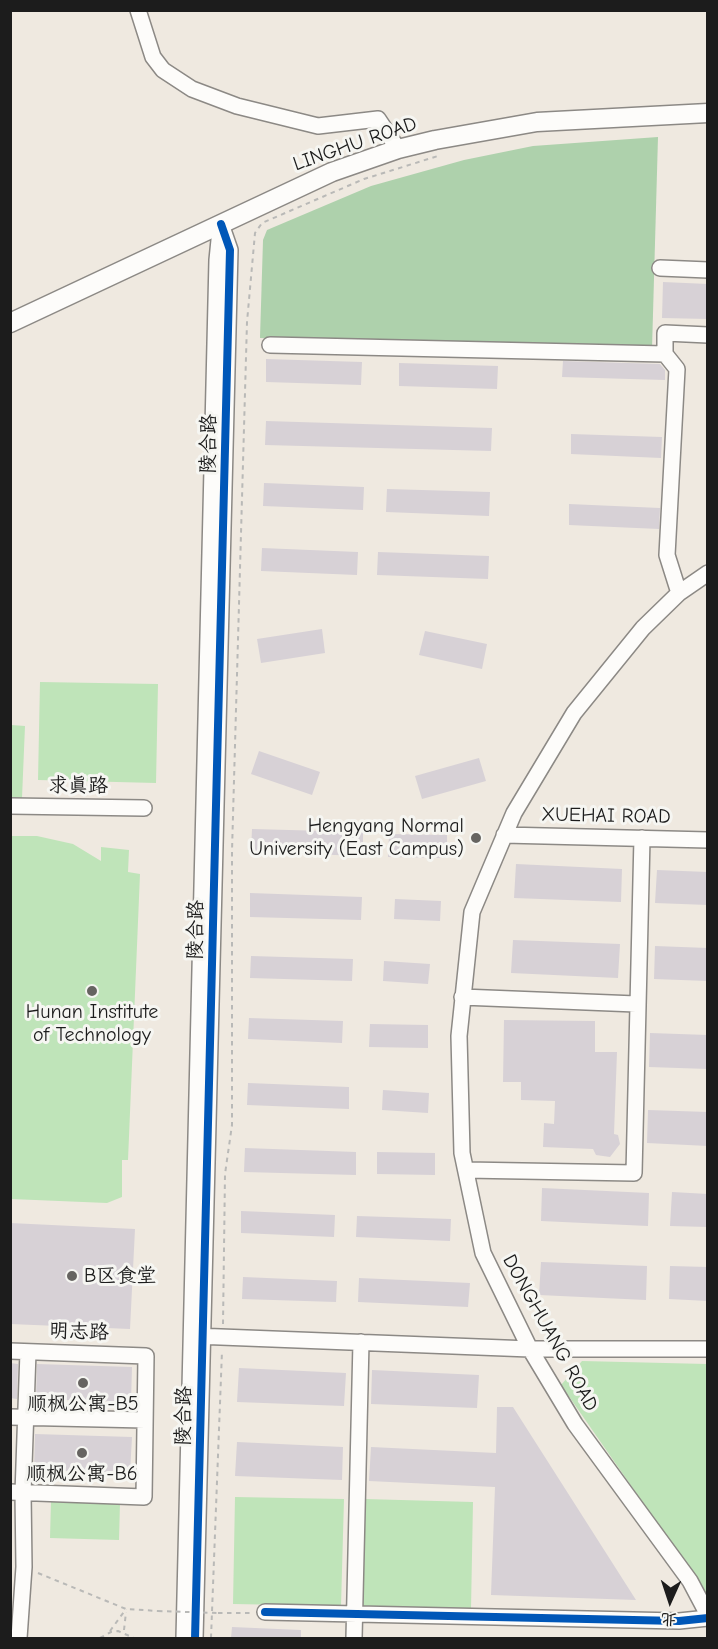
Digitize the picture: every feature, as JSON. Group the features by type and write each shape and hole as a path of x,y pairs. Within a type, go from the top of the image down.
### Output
{"main road":[{"name":"LINGHU ROAD","path":"10,323 332,172 398,149 537,122 708,113"}],"street":[{"path":"138,10 153,57 163,70 192,89 237,106 318,126 378,119 398,149"},
{"name":"陵合路","path":"184,1638 197,1336 230,250 221,224"},
{"path":"660,268 708,270"},
{"path":"679,592 667,555 677,369 664,354 665,333 708,335"},
{"path":"270,345 664,354"},
{"name":"DONGHUANG ROAD","path":"708,573 679,592 643,628 574,713 504,835 472,912 459,1035 462,1153 483,1253 530,1349 575,1424 690,1581 708,1616"},
{"name":"求真路","path":"10,806 144,808"},
{"name":"XUEHAI ROAD","path":"504,835 708,840"},
{"path":"466,1170 634,1173 636,1004 642,838"},
{"path":"462,997 636,1004"},
{"path":"197,1336 530,1349 708,1349"},
{"name":"陵合路","path":"195,1638 197,1336"},
{"path":"354,1638 361,1342"},
{"name":"明志路","path":"10,1351 146,1356 145,1420"},
{"path":"16,1633 24,1567 17,1550 18,1417 28,1352"},
{"path":"17,1493 144,1497 145,1420 18,1417"},
{"path":"266,1612 679,1621 708,1616"}],"path":[{"path":"212,1638 225,1174 232,1125 232,863 247,322 255,233 262,223 364,179 442,155"},
{"path":"24,1567 126,1609 218,1613 266,1612"},
{"path":"124,1632 126,1609"},
{"path":"100,1638 108,1633 126,1609"},
{"path":"108,1633 124,1632 134,1638"}],"green space":[{"path":"658,137 652,349 260,338 263,240 267,230 371,186 464,160 533,146"},
{"path":"40,682 158,684 156,783 38,780"},
{"path":"11,725 25,726 22,798 11,798"},
{"path":"11,836 37,836 73,844 101,861 101,847 129,850 128,872 140,874 128,1160 122,1160 122,1197 107,1203 11,1199"},
{"path":"582,1361 707,1364 707,1595 561,1385"},
{"path":"235,1497 344,1499 341,1606 233,1604"},
{"path":"365,1499 473,1502 471,1609 363,1606"},
{"path":"51,1501 120,1503 119,1540 50,1538"}],"building":[{"path":"663,282 708,284 708,319 662,318"},
{"path":"266,359 362,362 361,385 266,382"},
{"path":"563,361 660,364 665,370 665,380 562,377"},
{"path":"399,363 498,366 497,389 399,386"},
{"path":"266,421 492,428 491,451 265,445"},
{"path":"571,434 662,437 661,458 571,454"},
{"path":"264,483 364,487 363,510 263,506"},
{"path":"387,489 490,492 489,516 386,512"},
{"path":"569,504 660,508 659,529 569,525"},
{"path":"262,548 358,552 357,575 261,571"},
{"path":"378,552 489,556 488,579 377,575"},
{"path":"322,629 325,653 261,663 257,639"},
{"path":"425,631 487,644 482,669 419,655"},
{"path":"259,751 320,772 312,795 251,774"},
{"path":"479,758 486,781 422,799 415,776"},
{"path":"252,829 363,832 363,856 251,852"},
{"path":"389,834 447,835 447,858 388,857"},
{"path":"516,864 622,869 621,902 514,898"},
{"path":"657,870 708,872 708,905 655,903"},
{"path":"250,893 362,897 361,920 250,917"},
{"path":"395,899 441,901 440,921 394,919"},
{"path":"513,940 620,944 618,978 511,973"},
{"path":"655,946 708,948 708,981 654,979"},
{"path":"251,956 353,959 352,981 250,978"},
{"path":"384,961 430,964 428,984 383,981"},
{"path":"249,1018 343,1021 342,1043 248,1039"},
{"path":"504,1020 595,1021 595,1052 617,1052 614,1134 618,1135 620,1144 610,1157 596,1155 593,1149 543,1147 544,1123 554,1124 555,1101 521,1100 521,1082 503,1082"},
{"path":"370,1024 428,1025 428,1048 369,1047"},
{"path":"650,1033 708,1035 708,1069 649,1067"},
{"path":"248,1083 349,1087 349,1109 247,1105"},
{"path":"383,1090 429,1093 428,1113 382,1110"},
{"path":"648,1110 708,1112 708,1146 647,1143"},
{"path":"245,1148 356,1152 356,1175 244,1172"},
{"path":"377,1152 435,1153 435,1175 377,1174"},
{"path":"542,1188 649,1193 648,1226 541,1221"},
{"path":"672,1192 708,1194 708,1227 670,1226"},
{"path":"241,1211 335,1215 334,1237 241,1233"},
{"path":"357,1216 451,1219 450,1241 356,1237"},
{"name":"B区食堂","path":"10,1223 135,1229 130,1329 10,1324"},
{"path":"541,1262 647,1266 646,1300 539,1295"},
{"path":"670,1266 708,1267 708,1301 669,1299"},
{"path":"243,1277 337,1281 336,1302 242,1299"},
{"path":"359,1278 470,1283 468,1307 358,1302"},
{"path":"10,1363 18,1364 17,1399 10,1398"},
{"name":"顺枫公寓-B5","path":"37,1364 132,1367 131,1402 36,1399"},
{"path":"239,1368 346,1373 344,1406 237,1402"},
{"path":"372,1370 479,1375 477,1408 371,1404"},
{"path":"497,1407 513,1407 636,1600 491,1595 495,1487 369,1481 371,1447 496,1453"},
{"name":"顺枫公寓-B6","path":"35,1434 132,1437 130,1473 34,1470"},
{"path":"237,1442 343,1447 342,1480 235,1476"},
{"path":"232,1627 301,1630 301,1638 231,1638"}],"cycle path":[{"path":"195,1638 230,250 221,224"},
{"path":"265,1612 679,1621 708,1618"}],"place":[{"name":"Hengyang Normal University (East Campus)","path":"476,838"},
{"name":"Hunan Institute of Technology","path":"92,991"},
{"name":"B区食堂","path":"72,1276"},
{"name":"顺枫公寓-B5","path":"83,1383"},
{"name":"顺枫公寓-B6","path":"82,1453"}]}
